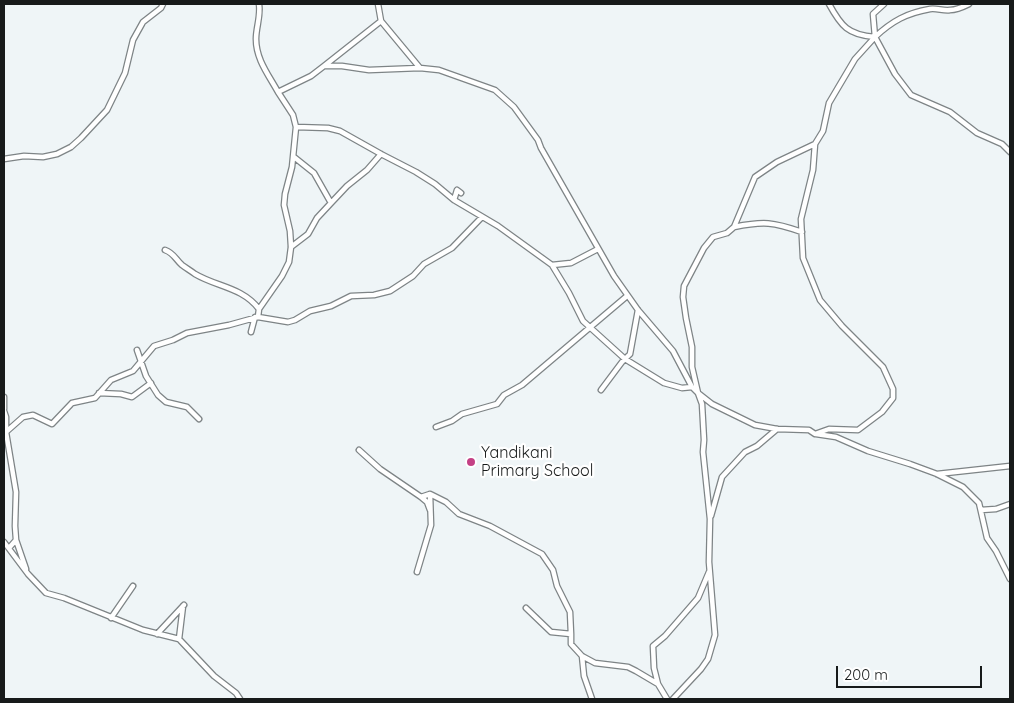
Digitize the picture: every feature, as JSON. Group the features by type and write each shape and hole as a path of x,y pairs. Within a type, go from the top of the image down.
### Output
{"street":[{"path":"4,159 24,156 43,157 57,154 71,147 81,138 107,110 125,73 133,40 143,22 162,8 163,4"},
{"path":"251,332 259,309 282,276 289,262 291,247 290,231 284,205 294,157 296,128 293,115 257,56 256,38 260,10 259,4"},
{"path":"378,4 381,21 420,68"},
{"path":"829,4 844,27 859,36 874,37"},
{"path":"884,4 872,14 874,37 895,74 911,95 950,112 976,133 1002,144 1010,152"},
{"path":"815,434 828,429 858,430 882,412 893,398 893,389 883,367 842,326 820,300 803,258 801,219 813,170 815,144 823,131 829,103 855,59 874,37 896,19 931,9 950,10 969,4"},
{"path":"278,92 312,76 381,21"},
{"path":"324,66 342,66 369,70 420,68 439,70 495,90 514,107 538,140 598,249 628,296 673,351 692,387 712,404 755,425 777,430 809,430 815,434 836,437 868,451 937,474 963,487 979,502 981,510 996,510 1010,504"},
{"path":"296,128 328,128 340,132 435,184 454,200 498,226 552,265 570,293 583,321 625,359 664,383 682,388 692,387"},
{"path":"673,699 708,659 715,635 710,569 710,519 703,452 702,404 692,367 692,347 684,304 684,286 704,248 713,237 727,233 734,227 754,177 777,162 815,144"},
{"path":"291,247 308,234 317,218 330,203 367,170 380,154"},
{"path":"294,157 314,173 330,203"},
{"path":"454,200 458,190 461,192"},
{"path":"6,432 23,417 33,414 52,424 72,403 95,398 111,380 134,371 154,346 187,333 229,325 257,317 288,322 310,311 332,306 351,296 374,295 390,291 413,276 424,264 452,248 482,217"},
{"path":"734,227 760,222 779,224 802,232"},
{"path":"552,265 571,263 598,249"},
{"path":"165,250 171,252 181,265 211,283 226,287 251,299 259,309"},
{"path":"436,427 452,421 462,414 497,404 504,395 522,385 628,296"},
{"path":"601,390 630,354 638,310"},
{"path":"137,350 146,376 158,395 166,402 187,407 199,419"},
{"path":"99,393 121,394 132,397 151,383"},
{"path":"4,397 6,416 4,421 16,492 16,540 28,574"},
{"path":"710,519 722,477 745,452 757,446 777,430"},
{"path":"359,450 380,469 420,496 427,502 430,510"},
{"path":"937,474 1010,466"},
{"path":"420,496 430,494 446,502 459,514 490,526 542,554 553,570 557,586 570,612 571,644 582,656 595,663 628,667 658,684"},
{"path":"417,572 431,525 430,494"},
{"path":"979,502 987,538 1010,579"},
{"path":"9,548 16,540"},
{"path":"4,542 28,574 46,593 64,598 111,618 157,634 178,639 214,676 236,693 240,699"},
{"path":"660,699 666,697 658,684 654,668 653,646 665,636 698,598 710,569"},
{"path":"111,618 133,586"},
{"path":"157,634 184,605 178,639"},
{"path":"526,608 551,632 571,634"},
{"path":"582,656 584,676 592,699"}],"place":[{"name":"Yandikani Primary School","path":"471,462"}]}
